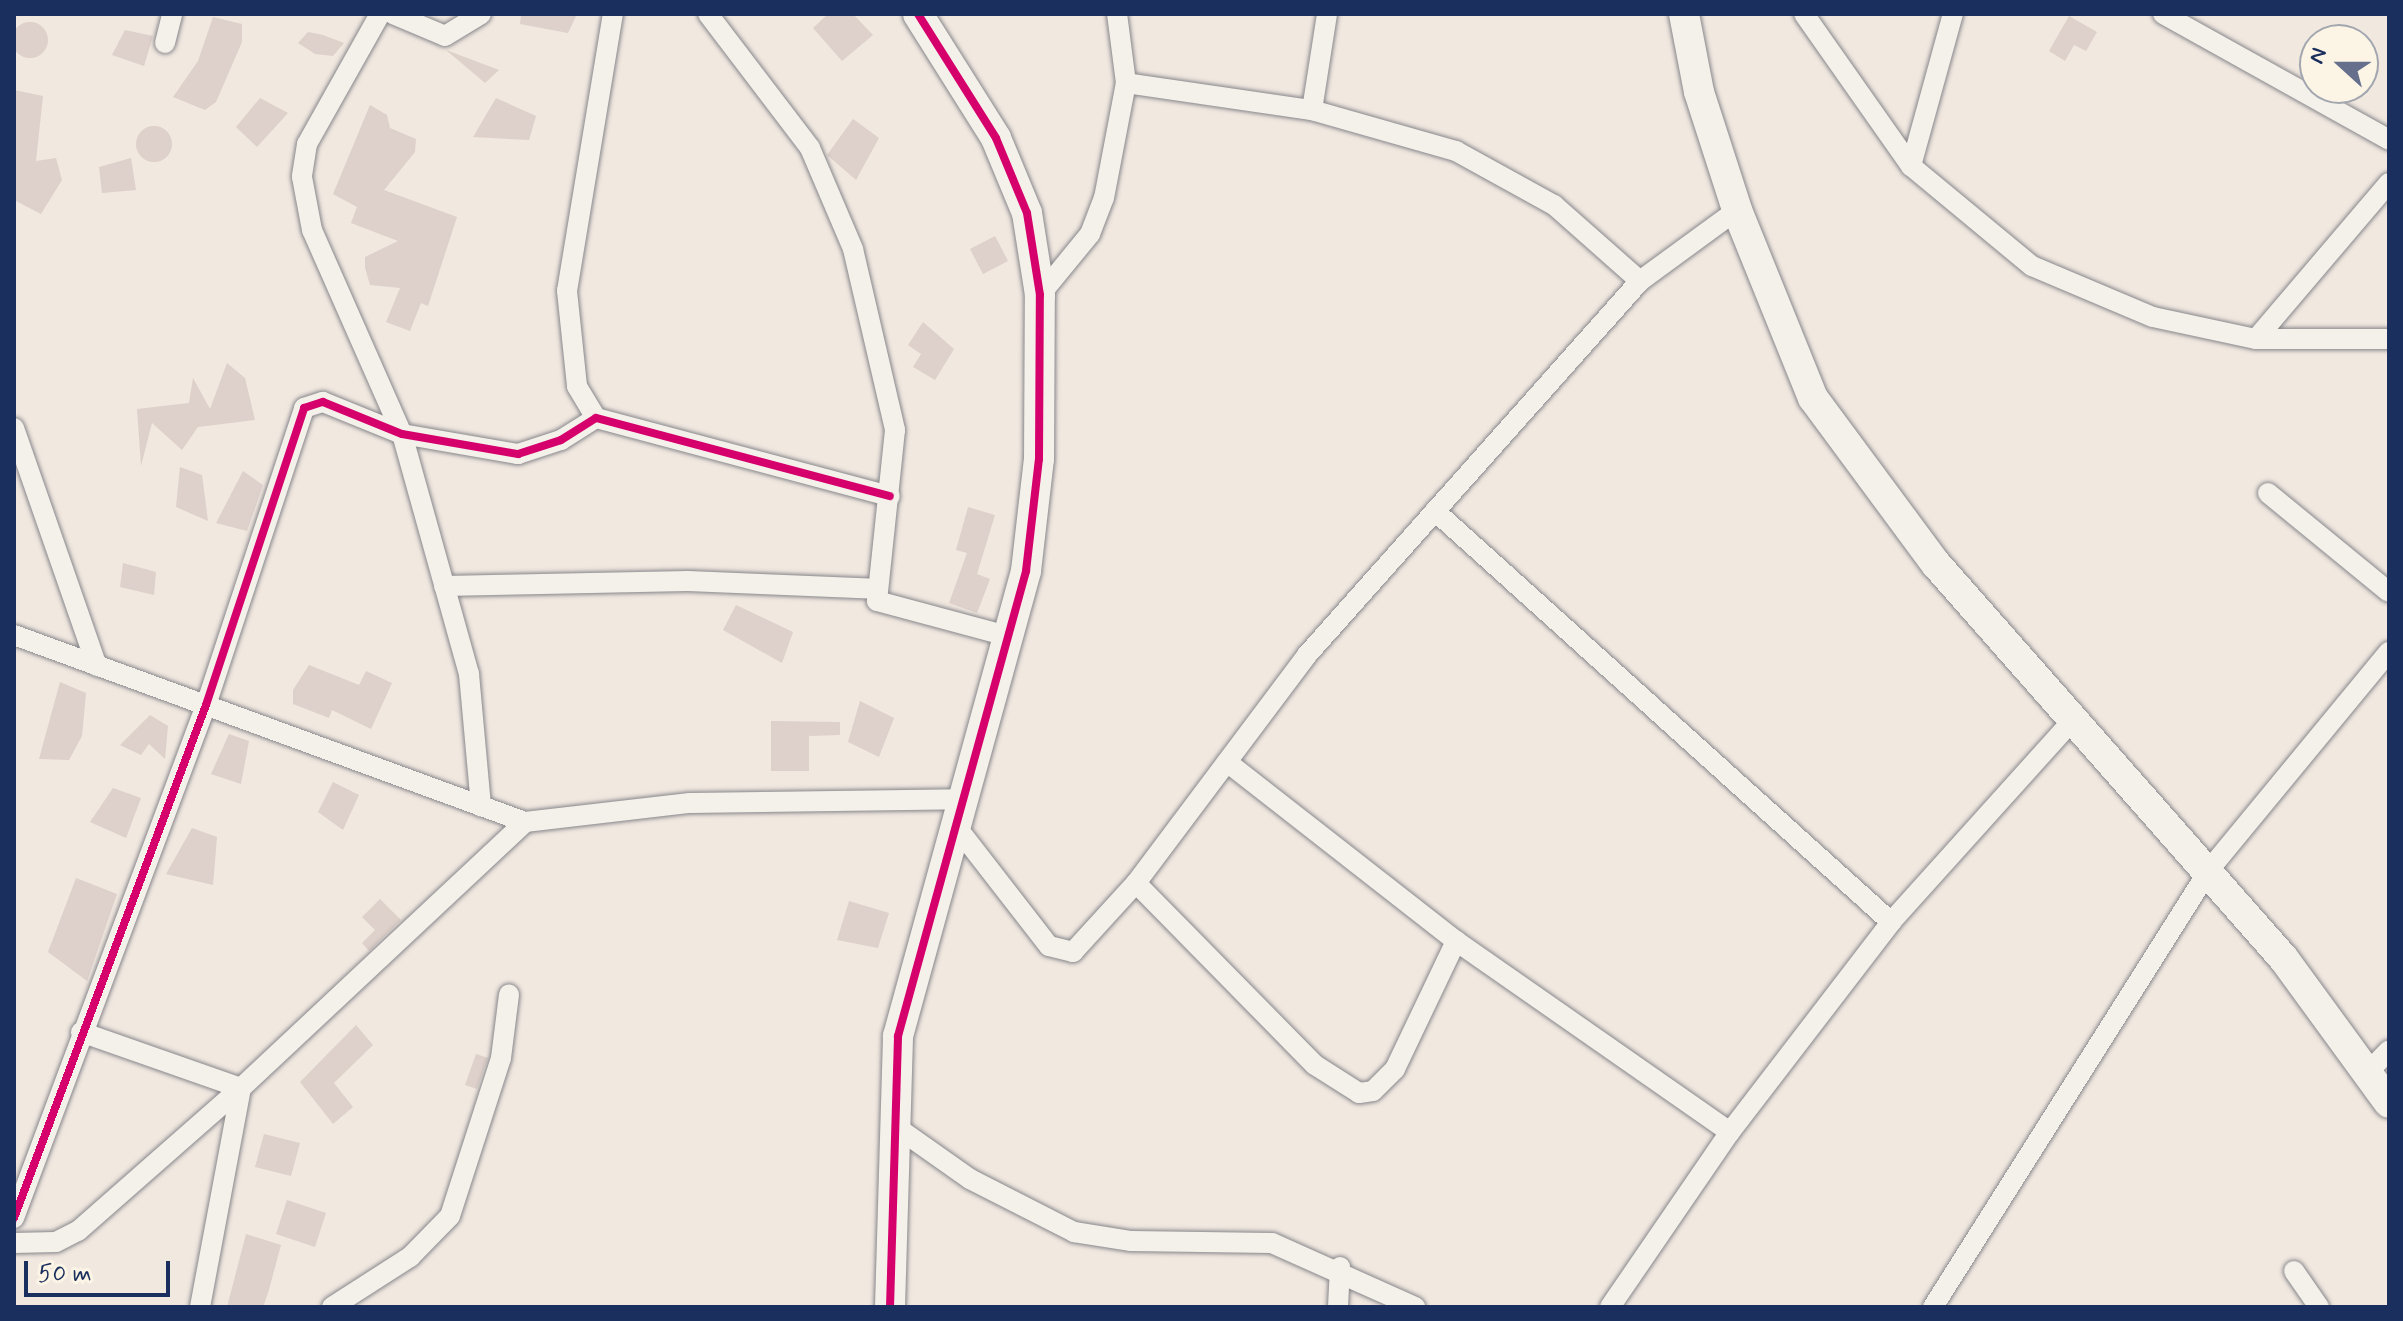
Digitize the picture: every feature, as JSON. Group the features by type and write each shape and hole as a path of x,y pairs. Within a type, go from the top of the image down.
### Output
{"street":[{"path":"165,43 172,14"},
{"path":"380,14 307,144 302,177 312,230 402,434 472,691 481,806"},
{"path":"393,14 445,36 481,14"},
{"path":"613,14 567,291 577,386 596,418 890,496"},
{"path":"708,14 783,108 842,212 895,430 890,496 875,589 885,608 1008,636"},
{"path":"890,1307 892,1124 898,1036 1008,636 1037,500 1040,295 1027,213 1002,151 918,14"},
{"path":"1040,295 1090,234 1104,198 1126,83 1117,14"},
{"path":"1312,110 1327,14"},
{"path":"1684,14 1699,92 1737,210 1813,398 1936,564 2072,721 2209,870 2389,1103"},
{"path":"1804,14 1911,166 2032,266 2153,317 2256,339 2389,339"},
{"path":"1911,166 1953,14"},
{"path":"2163,14 2389,140"},
{"path":"1126,83 1312,110 1495,170 1554,205 1640,281"},
{"path":"2256,339 2389,183"},
{"path":"958,812 1062,955 1079,947 1136,883 1307,655 1640,281 1737,210"},
{"path":"14,1218 81,1032 206,705 304,408 323,402 402,434 518,454 561,440 596,418"},
{"path":"14,428 97,666"},
{"path":"2268,493 2389,592"},
{"path":"1435,511 1891,922"},
{"path":"444,586 688,581 875,589"},
{"path":"14,635 525,822 690,803 958,812"},
{"path":"1933,1307 2209,870 2389,652"},
{"path":"1610,1307 1730,1132 1891,922 2072,721"},
{"path":"1227,762 1456,941 1730,1132"},
{"path":"14,1243 56,1242 78,1231 241,1088 525,822"},
{"path":"1136,883 1315,1065 1359,1093 1373,1091 1395,1069 1456,941"},
{"path":"332,1307 410,1257 450,1216 501,1058 509,995"},
{"path":"81,1032 241,1088"},
{"path":"2368,1072 2389,1050"},
{"path":"200,1307 241,1088"},
{"path":"892,1124 970,1179 1074,1232 1131,1241 1272,1243 1340,1267 1415,1307"},
{"path":"1338,1307 1340,1267"},
{"path":"2294,1271 2319,1307"}],"building":[{"path":"521,14 577,14 568,33 520,24"},
{"path":"828,14 853,14 873,35 842,61 813,28"},
{"path":"2069,16 2097,32 2086,51 2074,45 2065,61 2049,51"},
{"path":"213,17 242,24 242,42 216,102 205,110 173,97 198,61"},
{"path":"30,22 42,28 48,40 42,52 30,58 18,52 12,40 18,28"},
{"path":"125,30 153,36 144,66 112,55"},
{"path":"308,32 344,43 333,56 315,54 298,43"},
{"path":"446,50 499,70 485,83"},
{"path":"14,90 43,96 36,161 56,158 62,180 41,214 14,200"},
{"path":"260,98 288,113 257,147 236,127"},
{"path":"496,98 536,116 529,140 473,137"},
{"path":"370,105 387,115 390,128 416,139 415,152 384,190 457,217 428,306 421,303 410,331 386,322 400,288 370,285 365,268 365,257 398,241 351,223 357,207 333,194"},
{"path":"853,119 879,138 856,180 827,155"},
{"path":"154,126 167,131 172,144 167,157 154,162 141,157 136,144 141,131"},
{"path":"131,158 136,190 102,193 99,167"},
{"path":"995,236 1008,261 983,274 970,249"},
{"path":"923,322 954,349 935,380 913,367 921,354 908,345"},
{"path":"227,363 245,378 255,420 198,427 182,450 152,423 141,466 137,409 189,403 193,378 210,409"},
{"path":"180,467 202,475 208,521 176,507"},
{"path":"243,471 263,485 247,531 216,523"},
{"path":"968,507 995,515 977,574 990,579 977,613 949,603 967,553 956,550"},
{"path":"123,563 156,572 154,595 120,587"},
{"path":"736,605 793,632 782,663 723,630"},
{"path":"309,665 359,685 366,671 392,683 371,729 332,710 329,718 293,704 293,690"},
{"path":"60,682 86,693 82,736 69,760 39,759"},
{"path":"860,701 894,718 879,757 848,742"},
{"path":"150,715 168,726 165,759 149,744 141,755 120,745"},
{"path":"771,721 840,722 840,735 809,736 809,771 771,771"},
{"path":"229,734 249,741 241,784 211,774"},
{"path":"333,782 359,795 343,830 318,812"},
{"path":"113,788 141,798 126,838 90,822"},
{"path":"192,828 217,837 213,885 166,874"},
{"path":"76,878 117,894 87,981 48,952"},
{"path":"380,899 401,920 369,951 362,943 375,930 362,917"},
{"path":"849,901 889,913 878,948 837,940"},
{"path":"356,1025 373,1045 334,1083 353,1107 333,1124 300,1082"},
{"path":"476,1054 488,1058 477,1089 465,1085"},
{"path":"264,1134 300,1143 291,1176 255,1167"},
{"path":"287,1200 326,1213 315,1247 276,1234"},
{"path":"246,1234 281,1245 263,1307 227,1307"}],"cycle path":[{"path":"890,1307 898,1036 1026,571 1039,459 1040,295 1027,213 996,138 918,14"},
{"path":"14,1218 206,705 304,408 323,402 402,434 518,454 561,440 596,418 890,496"}]}
